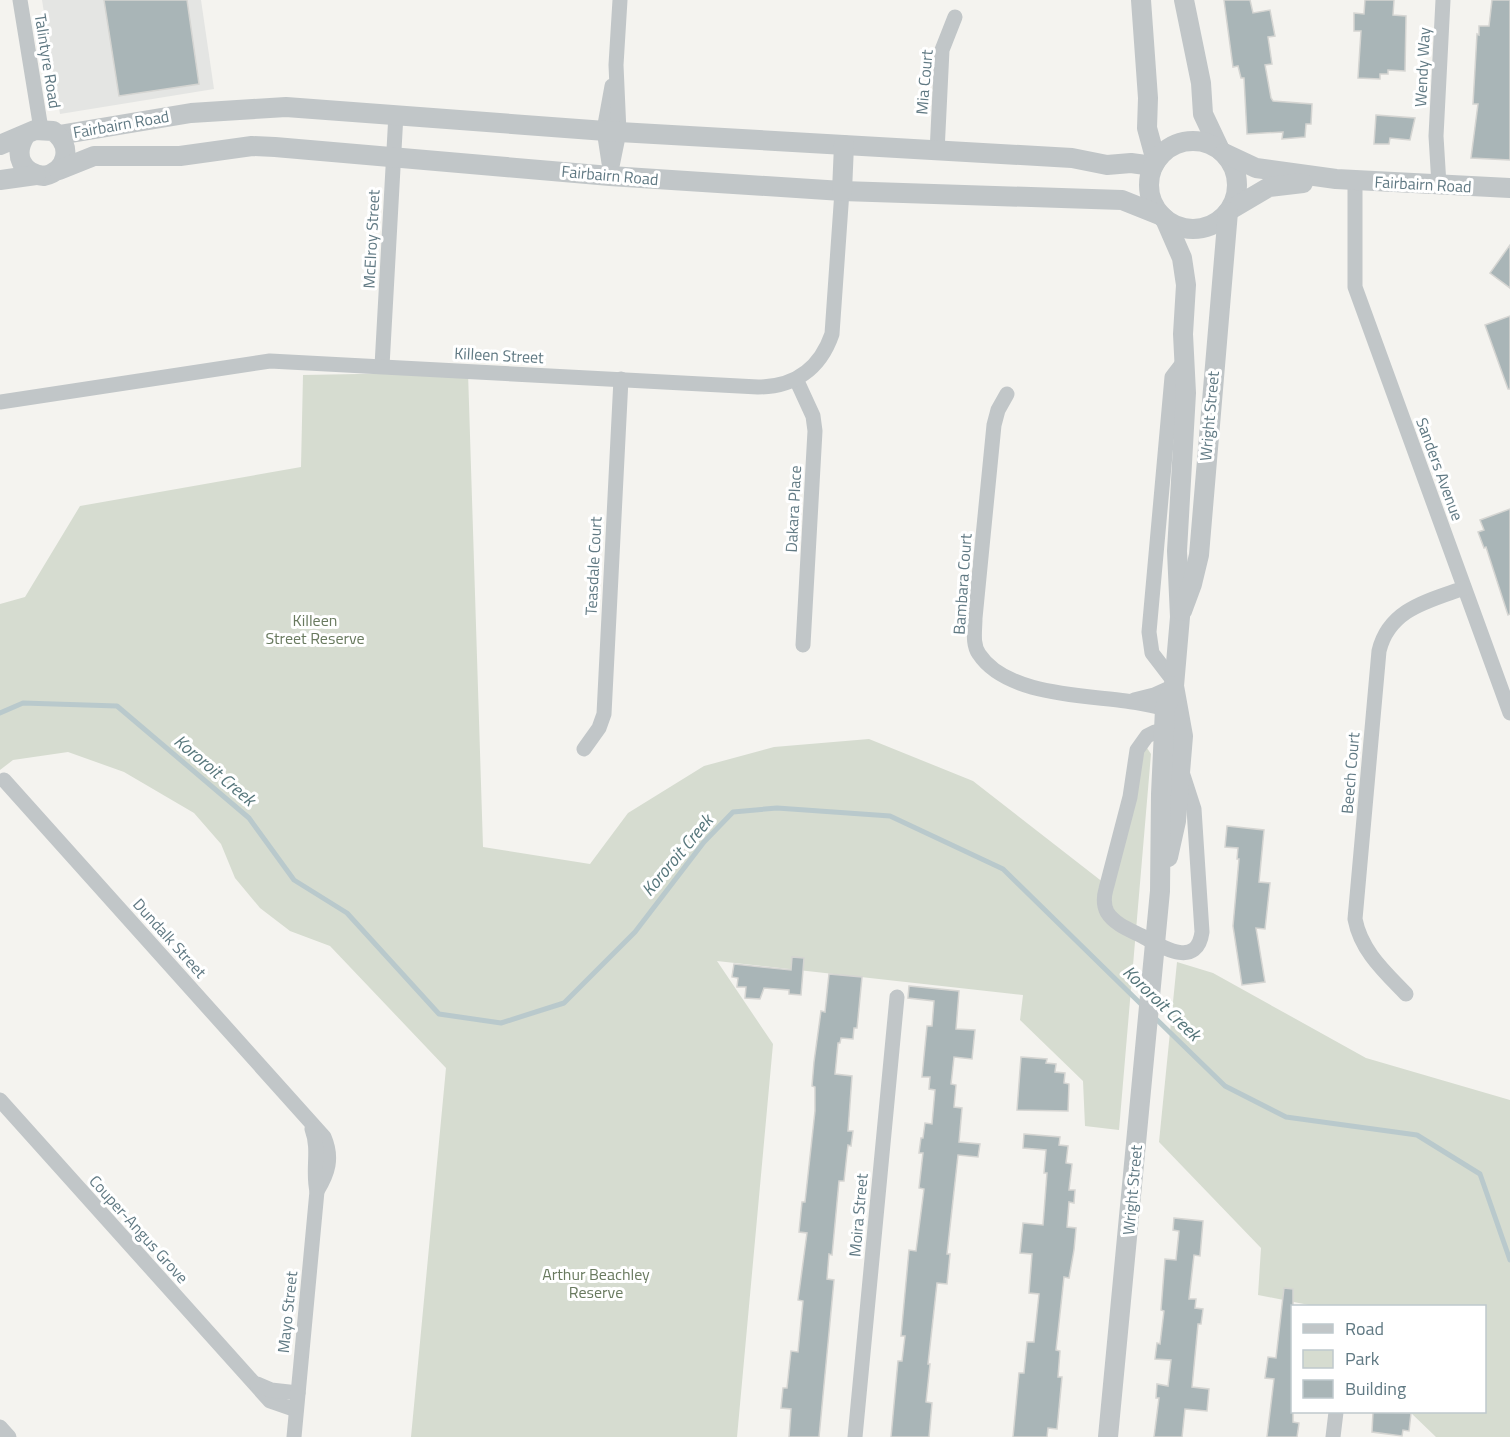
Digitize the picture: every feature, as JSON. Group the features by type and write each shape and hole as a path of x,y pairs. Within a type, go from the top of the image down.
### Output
{"street":[{"name":"Talintyre Road","path":"20,0 42,133"},
{"path":"610,176 620,0"},
{"path":"1141,0 1148,84 1147,128 1154,163 1149,183 1150,195 1163,218 1176,226 1194,230 1213,225 1229,211 1236,196 1237,180 1233,166 1222,152 1203,114 1201,83 1184,0"},
{"name":"Wendy Way","path":"1433,185 1443,0"},
{"name":"Mia Court","path":"937,152 942,50 955,17"},
{"name":"Fairbairn Road","path":"0,146 42,133 229,109 286,107 612,131 937,152 1072,158 1112,166 1154,163"},
{"name":"McElroy Street","path":"382,366 396,114"},
{"path":"0,180 52,174 59,170 66,156 63,141 42,133 19,151 23,166 36,175"},
{"path":"1154,163 1168,148 1186,141 1204,142 1222,152"},
{"path":"842,191 844,145"},
{"name":"Fairbairn Road","path":"59,170 94,156 180,156 252,146 393,156 610,176 842,191 1122,200 1163,218"},
{"name":"Fairbairn Road","path":"1222,152 1256,168 1351,180 1510,188"},
{"name":"Fairbairn Road","path":"1229,211 1269,187 1351,180"},
{"name":"Sanders Avenue","path":"1351,180 1355,235 1355,287 1510,713"},
{"name":"Killeen Street","path":"0,402 270,361 758,387 778,386 796,380 819,361 832,334 842,191"},
{"name":"Wright Street","path":"1180,616 1192,584 1198,555 1229,211"},
{"name":"Wright Street","path":"1108,1437 1160,891 1163,735 1172,710 1180,616 1177,551 1187,383 1185,269 1180,252 1163,218"},
{"name":"Wright Street","path":"1174,685 1152,653 1149,632 1172,374 1185,360"},
{"name":"Teasdale Court","path":"584,749 599,728 604,714 621,379"},
{"name":"Dakara Place","path":"796,380 813,417 815,431 803,645"},
{"name":"Bambara Court","path":"1007,394 994,425 975,618 977,649 980,656 1000,673 1047,692 1128,701 1172,710"},
{"name":"Beech Court","path":"1406,994 1368,952 1357,930 1355,919 1379,651 1386,631 1404,612 1464,588"},
{"name":"Bambara Court","path":"1128,701 1154,695 1174,685"},
{"name":"Wright Street","path":"1160,891 1176,821 1184,736 1172,710"},
{"name":"Wright Street","path":"1163,735 1156,732 1147,736 1137,750 1130,797 1105,892 1105,905 1110,916 1118,923 1176,953 1194,948 1202,932 1194,809 1181,770"},
{"path":"1163,735 1181,770"},
{"name":"Dundalk Street","path":"4,780 309,1120"},
{"name":"Moira Street","path":"855,1437 897,997"},
{"name":"Couper-Angus Grove","path":"0,1100 270,1401 296,1410"},
{"name":"Mayo Street","path":"294,1437 317,1191 314,1178 316,1140 309,1120"},
{"name":"Couper-Angus Grove","path":"252,1381 271,1390 297,1393"},
{"path":"1333,1437 1335,1413"},
{"path":"0,1427 9,1437"}],"shaded area":[{"path":"42,0 201,0 214,89 60,114"}],"green space":[{"path":"468,372 483,847 590,864 628,813 704,766 774,747 869,739 973,781 1113,890 1143,753 1147,748 1151,754 1119,1130 1085,1126 1083,1081 1020,1020 1023,995 717,961 773,1044 737,1437 411,1437 446,1068 330,946 290,931 260,908 235,878 221,844 194,813 124,772 68,752 13,760 0,770 0,604 25,597 80,506 301,467 303,375"},
{"path":"1177,962 1213,973 1366,1058 1510,1100 1510,1437 1436,1437 1411,1413 1486,1413 1486,1305 1309,1305 1258,1295 1261,1248 1159,1142"}],"building":[{"path":"104,0 187,0 199,84 119,96"},
{"path":"1224,0 1250,0 1253,13 1270,10 1275,36 1268,37 1272,64 1265,65 1271,98 1273,101 1312,104 1311,124 1306,124 1305,137 1282,139 1283,132 1247,134 1244,78 1241,78 1238,66 1233,67"},
{"path":"1365,0 1394,0 1393,15 1406,16 1405,71 1388,70 1388,74 1380,74 1380,79 1358,78 1361,31 1354,31 1354,13 1364,14"},
{"path":"1492,0 1510,0 1510,160 1471,158 1478,104 1473,104 1477,34 1479,35 1479,26 1489,26"},
{"path":"1376,115 1415,118 1410,140 1390,138 1389,144 1374,144"},
{"path":"1510,245 1510,288 1490,273"},
{"path":"1510,316 1510,389 1508,389 1485,325"},
{"path":"1510,509 1510,614 1508,615 1486,547 1484,548 1478,532 1484,530 1480,520"},
{"path":"1227,826 1264,830 1259,882 1270,883 1265,929 1256,928 1265,982 1242,985 1233,926 1238,848 1225,847"},
{"path":"792,957 804,958 801,995 789,994 789,990 764,988 760,999 745,998 746,987 737,987 738,978 732,977 734,964 791,970"},
{"path":"829,974 862,977 857,1028 854,1028 853,1039 841,1038 838,1043 835,1074 852,1076 848,1131 853,1131 851,1146 848,1145 844,1181 839,1181 832,1255 829,1254 827,1279 834,1280 819,1437 789,1437 791,1409 781,1408 783,1388 787,1388 791,1351 798,1352 803,1301 798,1300 807,1233 799,1232 802,1202 805,1202 815,1111 815,1087 812,1086 814,1062 821,1011 825,1012"},
{"path":"909,986 959,991 956,1029 975,1030 972,1059 954,1057 951,1084 956,1085 954,1107 962,1108 959,1142 980,1144 978,1157 958,1155 947,1254 950,1254 947,1284 937,1283 928,1364 930,1364 926,1402 932,1403 929,1437 891,1437 898,1361 902,1361 905,1336 901,1336 909,1250 916,1251 924,1189 919,1188 923,1153 919,1153 925,1123 932,1124 935,1090 929,1089 930,1077 922,1077 927,1026 932,1026 934,1001 908,998"},
{"path":"1021,1057 1047,1059 1046,1063 1056,1064 1055,1072 1065,1073 1064,1083 1069,1084 1068,1111 1017,1110"},
{"path":"1024,1134 1060,1137 1059,1145 1068,1146 1066,1163 1072,1164 1069,1190 1075,1190 1074,1203 1069,1202 1067,1227 1076,1228 1074,1250 1069,1278 1064,1277 1056,1350 1060,1351 1058,1377 1062,1377 1057,1429 1048,1428 1047,1437 1013,1437 1019,1373 1024,1373 1027,1342 1034,1342 1039,1294 1029,1293 1032,1254 1020,1253 1023,1223 1043,1225 1047,1173 1044,1173 1046,1150 1023,1148"},
{"path":"1174,1218 1203,1221 1200,1256 1194,1255 1189,1299 1196,1299 1195,1308 1203,1309 1201,1324 1198,1324 1192,1387 1209,1389 1207,1411 1185,1409 1182,1437 1154,1437 1159,1398 1156,1398 1157,1384 1168,1386 1171,1360 1155,1359 1157,1343 1160,1344 1164,1311 1161,1310 1165,1259 1176,1260 1179,1231 1173,1230"},
{"path":"1284,1288 1293,1289 1291,1413 1293,1413 1293,1422 1299,1423 1297,1437 1267,1437 1274,1379 1265,1378 1268,1357 1276,1358"},
{"path":"1373,1413 1411,1413 1409,1431 1403,1430 1402,1436 1372,1432"}],"waterway":[{"name":"Kororoit Creek","path":"0,713 23,703 117,706 249,818 294,880 347,913 439,1014 501,1023 564,1003 635,932 704,842 733,812 777,808 890,816 1003,869 1144,1007"},
{"name":"Kororoit Creek","path":"1153,1016 1225,1086 1286,1117 1417,1135 1480,1174 1510,1260"}],"park label":[{"name":"Killeen Street Reserve","path":"315,629"},
{"name":"Arthur Beachley Reserve","path":"596,1283"}]}
